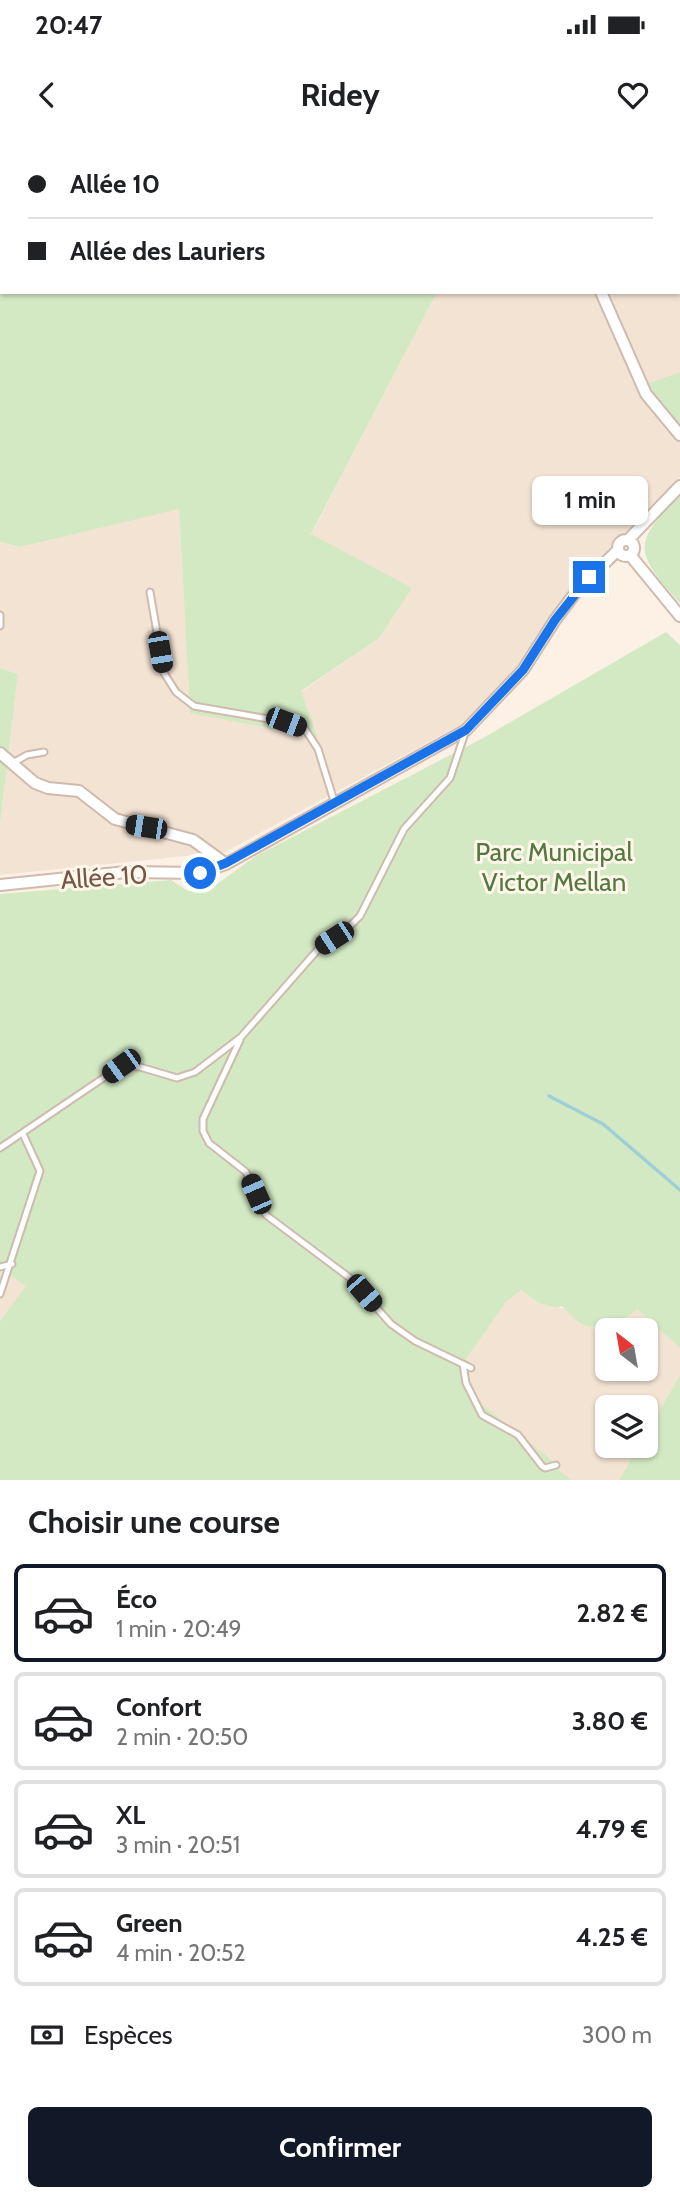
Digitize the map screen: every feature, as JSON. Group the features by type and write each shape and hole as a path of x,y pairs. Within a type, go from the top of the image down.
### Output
{"street":[{"path":"602,294 646,394 680,435"},
{"path":"631,555 623,555 618,550 620,542 628,540 680,486"},
{"path":"628,540 634,545 631,555"},
{"name":"Allée 10","path":"0,885 126,872 200,873 226,863 335,804 466,730 523,670 579,588 618,550"},
{"path":"631,555 680,616"},
{"path":"0,753 35,783 48,788 79,790 115,819 193,840 207,847 226,863"}],"lane":[{"path":"150,592 164,673 176,692 194,706 286,722 305,729 318,749 335,804"},
{"path":"0,615 0,626"},
{"path":"0,1148 121,1066 140,1067 177,1077 195,1072 241,1037 321,946 347,929 360,916 404,830 450,778 466,730"},
{"path":"11,764 27,755 44,752"},
{"path":"241,1037 204,1119 203,1131 209,1143 246,1172 266,1216 350,1278 391,1324 415,1341 471,1368"},
{"path":"0,1294 12,1264 40,1171 23,1134"},
{"path":"0,1267 12,1264"},
{"path":"463,1364 466,1382 482,1415 518,1435 542,1466 545,1468 555,1465"}],"shaded area":[{"path":"436,294 680,294 680,372 638,388 652,411 680,442 680,477 574,585 507,684 482,713 225,852 0,875 0,825 18,674 0,668 0,542 20,547 179,508 190,712 318,736 301,692 378,639 311,535"},
{"path":"0,1269 27,1286 0,1321"},
{"path":"521,1290 539,1303 557,1308 637,1308 648,1318 595,1318 595,1381 658,1381 658,1328 680,1348 680,1375 658,1413 658,1395 595,1395 595,1458 632,1458 619,1480 572,1480 560,1471 552,1460 476,1400 468,1373 471,1368 466,1359 506,1302"}],"green space":[{"path":"0,294 436,294 311,534 412,588 378,639 301,691 318,737 190,713 179,509 20,547 0,542"},
{"path":"680,372 680,425 647,384"},
{"path":"680,495 680,603 654,572 647,560 645,549 653,526"},
{"name":"Parc Municipal Victor Mellan","path":"666,632 680,645 680,1348 658,1328 658,1318 647,1318 637,1309 625,1318 595,1318 595,1326 590,1326 578,1322 562,1306 557,1308 539,1303 521,1290 506,1302 466,1359 472,1365 468,1373 476,1400 552,1460 560,1471 572,1480 0,1480 0,1321 26,1286 0,1269 0,894 171,880 188,891 213,887 256,856 483,738"},
{"path":"0,668 18,674 0,825"},
{"path":"680,1375 680,1480 619,1480 632,1458 658,1458 658,1413"}],"waterway":[{"path":"549,1096 603,1124 680,1190"}],"route":[{"path":"200,873 213,870 466,730 523,670 555,620 589,577"}]}
